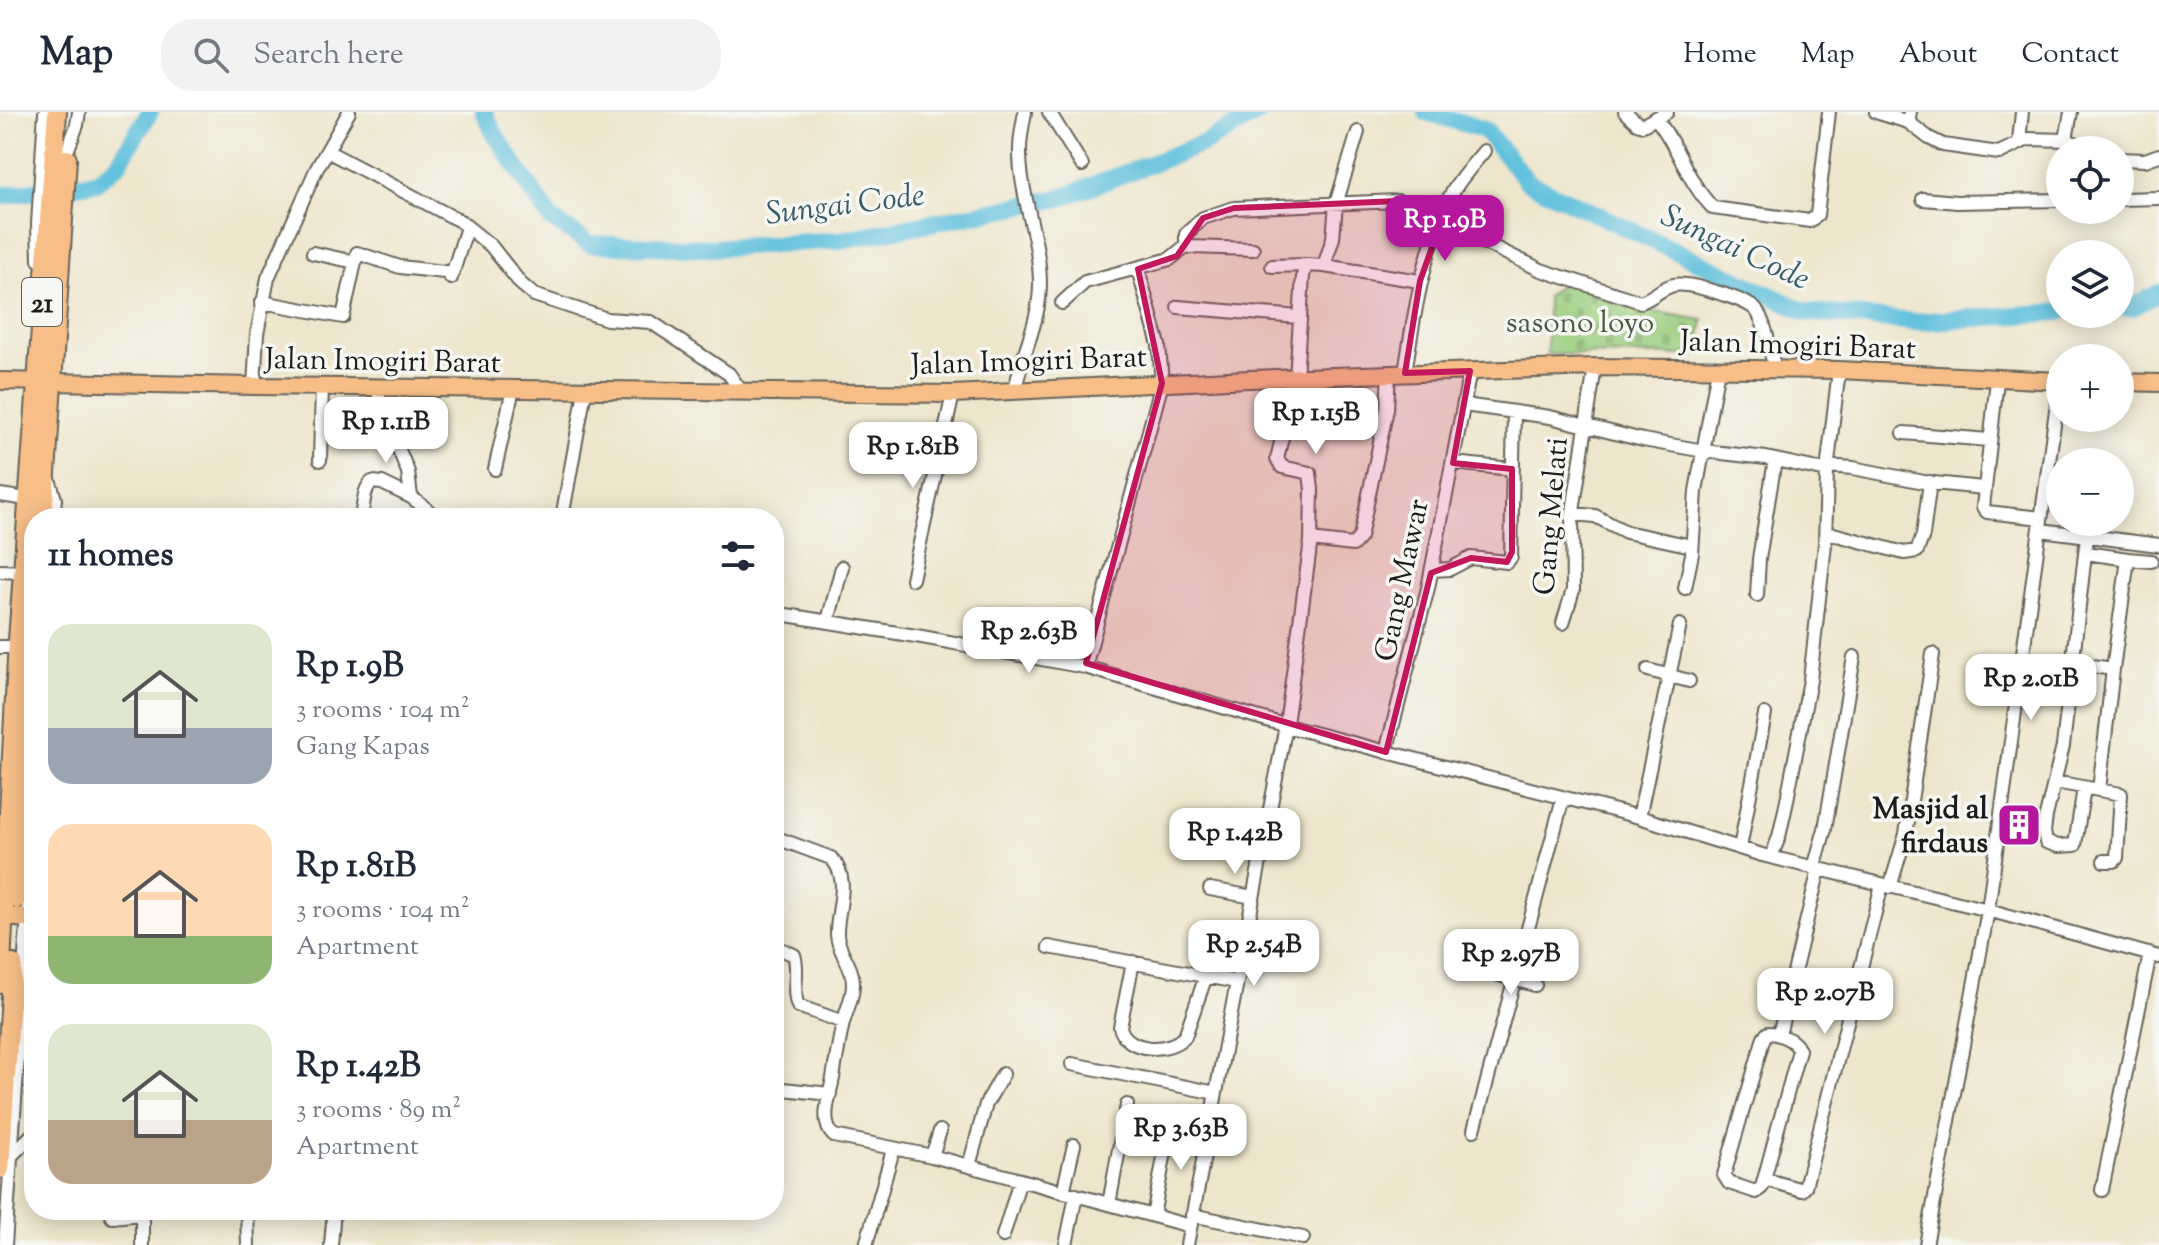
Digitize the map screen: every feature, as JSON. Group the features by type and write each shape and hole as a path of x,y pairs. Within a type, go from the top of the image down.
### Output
{"highway":[{"name":"21","path":"49,508 43,286 58,154 57,112"},
{"name":"21","path":"58,154 70,112"},
{"name":"21","path":"26,508 44,382 50,223"},
{"name":"21","path":"6,1162 15,644 24,544"},
{"name":"21","path":"0,984 12,918 24,783"}],"main road":[{"name":"Jalan Imogiri Barat","path":"0,381 953,394 1595,367 1839,370 2046,381"},
{"path":"2134,382 2159,383"}],"street":[{"path":"45,112 58,154"},
{"path":"58,154 77,125 79,112"},
{"path":"254,386 262,302 268,278 327,151 349,112"},
{"path":"1015,391 1019,365 1031,339 1039,307 1040,280 1020,151 1025,112"},
{"path":"1049,112 1082,165"},
{"path":"1625,112 1643,125 1662,116 1687,174 1713,208 1810,221 1817,215 1829,112"},
{"path":"1876,112 1909,117 1929,138 1943,145 1999,153 2019,141 2046,139"},
{"path":"2019,141 2022,112"},
{"path":"2067,136 2071,112"},
{"path":"1324,266 1333,238 1336,204 1358,132"},
{"path":"327,151 426,202 467,227 491,246 521,284 542,300 607,319 651,322 729,374 741,391"},
{"path":"1311,540 1353,545 1360,537 1387,409 1420,281 1448,202 1461,179 1484,151"},
{"path":"2134,160 2145,160 2159,155"},
{"path":"2134,199 2159,198"},
{"path":"1923,199 1957,202 2046,200"},
{"path":"1187,245 1186,234 1190,229 1214,212 1234,208 1398,201 1541,270 1633,301 1649,299 1679,284 1695,285 1749,305 1761,318 1775,370"},
{"path":"262,302 343,317 357,253 400,267 451,277 467,227"},
{"path":"1187,245 1208,249 1253,249"},
{"path":"1062,303 1085,282 1170,259 1187,245"},
{"path":"313,253 355,262"},
{"path":"1187,1245 1286,725 1311,540 1310,473 1282,467 1277,459 1296,378 1301,289 1306,265"},
{"path":"1272,266 1324,266 1420,281"},
{"path":"1085,667 1162,383 1159,345 1138,269"},
{"path":"1178,307 1299,317"},
{"name":"Gang Melati","path":"1563,623 1573,583 1573,514 1584,424 1595,367"},
{"path":"1685,588 1696,491 1718,369"},
{"path":"1771,857 1782,826 1810,680 1826,532 1827,469 1839,370"},
{"name":"Gang Mawar","path":"1386,752 1411,663 1432,570 1470,371"},
{"path":"1997,380 1983,507 1987,512 2046,525"},
{"path":"379,386 379,401 408,472 411,497"},
{"path":"320,460 322,387"},
{"path":"495,469 513,389"},
{"path":"564,508 585,391"},
{"path":"912,579 953,394"},
{"path":"1464,405 1584,424 1643,440 1704,451 1827,469 1853,468 1983,488"},
{"path":"1432,570 1450,569 1471,558 1509,561 1512,552 1514,412"},
{"path":"1926,1245 1988,910 2053,432"},
{"path":"1904,433 1989,440"},
{"path":"1757,595 1759,559 1775,460"},
{"path":"1453,463 1512,469"},
{"path":"364,508 366,489 372,482 382,483 411,497 425,508"},
{"path":"1826,532 1904,553 1917,551 1923,535 1930,482"},
{"path":"0,495 27,499"},
{"path":"1573,514 1595,516 1626,532 1692,546"},
{"path":"2084,788 2077,842 2071,847 2050,844 2044,839 2044,832 2063,746 2087,536 2159,545"},
{"path":"2086,553 2151,561"},
{"path":"2099,790 2128,559"},
{"path":"828,621 842,567"},
{"path":"0,571 22,574"},
{"path":"784,614 1085,667 1286,725 1639,817 1771,857 1988,910 2154,956 2102,1190"},
{"path":"1639,817 1680,625"},
{"path":"0,841 15,644"},
{"path":"1764,1179 1802,1190 1805,1187 1886,886 1906,834 1933,654"},
{"path":"1779,1035 1825,829 1854,657"},
{"path":"2072,663 2113,669"},
{"path":"1648,670 1689,681"},
{"path":"1740,848 1765,714"},
{"path":"2055,782 2116,792 2122,796 2117,858 2104,861"},
{"path":"1474,1130 1563,798"},
{"path":"784,841 831,858 842,880 837,935 852,976 853,990 843,1022 826,1121 828,1131 834,1136 932,1156 1153,1216 1303,1238"},
{"path":"12,918 24,883"},
{"path":"1210,889 1253,897"},
{"path":"1049,947 1237,982"},
{"path":"784,950 794,955 797,966 795,999 798,1006 843,1022"},
{"path":"1133,962 1120,1027 1123,1036 1134,1044 1171,1047 1180,1042 1185,1036 1206,976"},
{"path":"1496,974 1535,985"},
{"path":"1768,1033 1779,1035 1797,1045 1799,1050 1761,1189 1756,1192 1729,1183 1724,1175 1764,1037 1768,1033"},
{"path":"1072,1064 1216,1093"},
{"path":"969,1166 986,1104 1003,1074"},
{"path":"784,1089 830,1094"},
{"path":"1109,1204 1127,1105"},
{"path":"1153,1216 1171,1120"},
{"path":"932,1156 940,1131"},
{"path":"5,1245 6,1162 24,1145"},
{"path":"1063,1192 1074,1145"},
{"path":"866,1245 893,1150"},
{"path":"1003,1236 1020,1180"},
{"path":"1066,1245 1076,1195"},
{"path":"142,1220 142,1245"},
{"path":"247,1220 248,1245"},
{"path":"331,1245 333,1220"}],"highlighted area":[{"path":"1398,201 1441,222 1420,281 1405,373 1470,371 1453,463 1512,469 1512,552 1507,562 1471,558 1431,573 1386,752 1086,663 1162,383 1138,269 1177,256 1203,218 1234,208"}],"green space":[{"name":"sasono loyo","path":"1563,282 1572,283 1613,302 1624,296 1645,310 1703,320 1697,355 1547,354 1547,296"}],"waterway":[{"name":"Sungai Code","path":"0,196 96,182 118,164 150,112"},
{"name":"Sungai Code","path":"484,112 494,133 551,219 590,244 711,248 841,240 1060,198 1205,143 1260,112"},
{"name":"Sungai Code","path":"1426,112 1485,130 1528,182 1806,312 1915,322 2046,313"},
{"name":"Sungai Code","path":"2134,306 2159,293"}],"place":[{"name":"Masjid al firdaus","path":"2019,825"}]}
